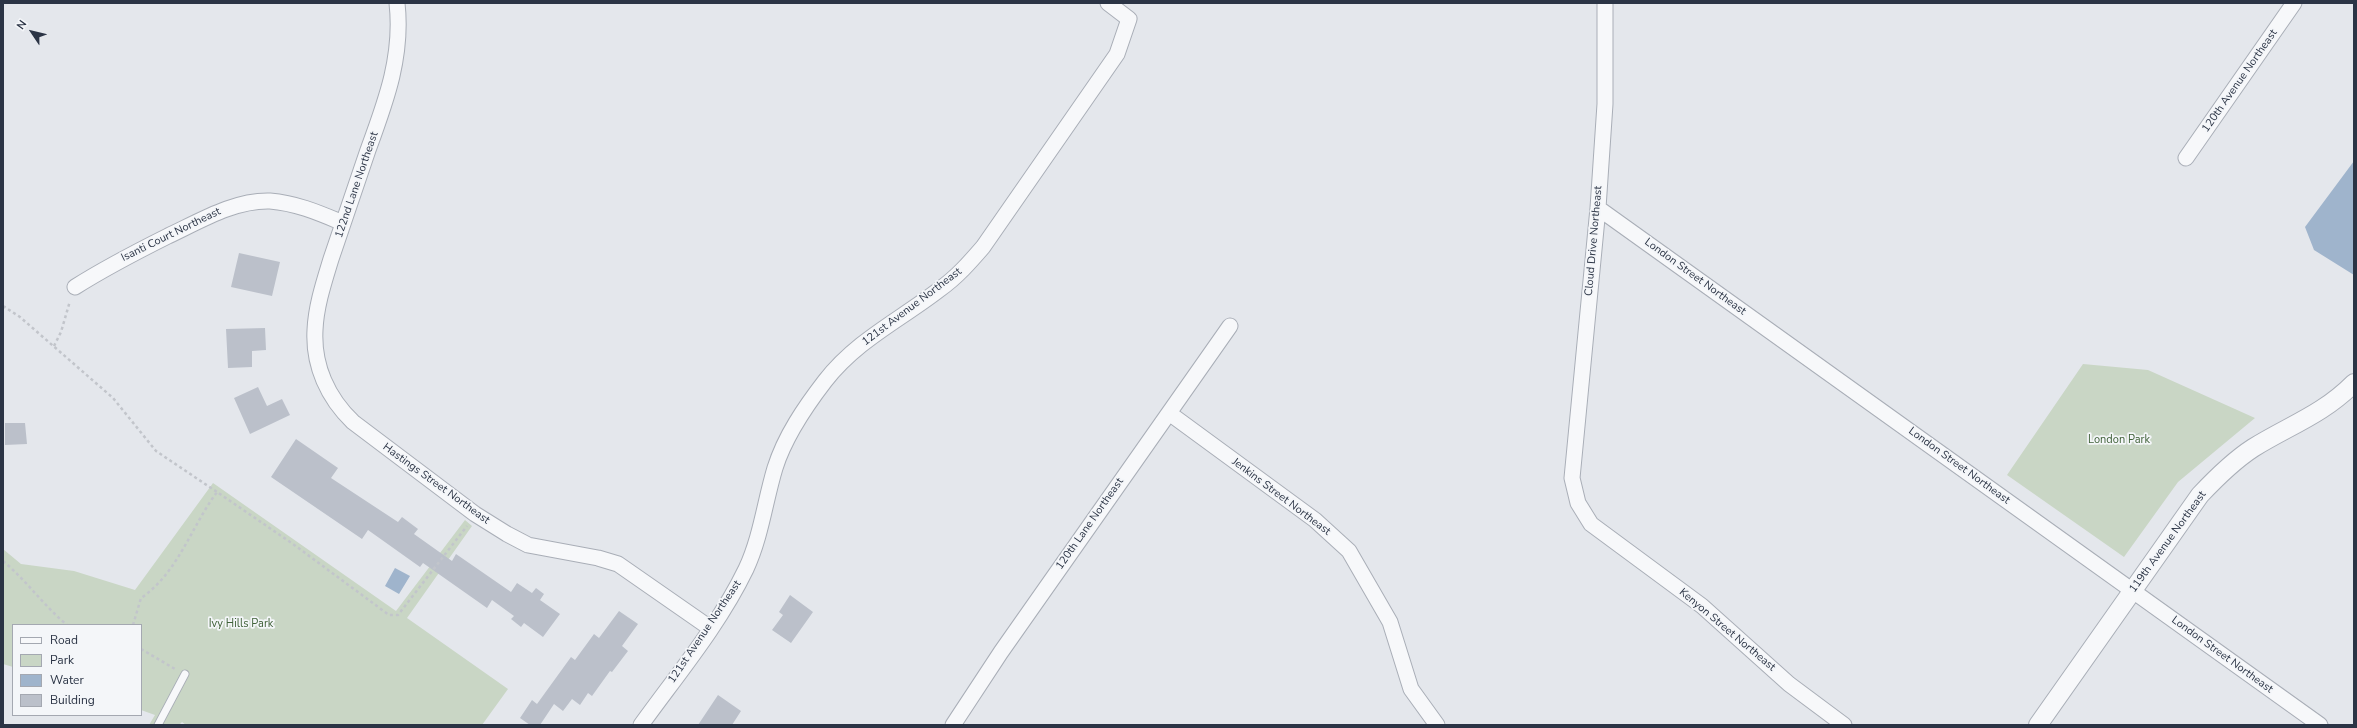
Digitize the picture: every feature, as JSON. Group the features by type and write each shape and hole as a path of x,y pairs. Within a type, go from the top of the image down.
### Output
{"street":[{"name":"122nd Lane Northeast","path":"319,366 315,330 319,299 343,223 390,90 396,62 399,32 397,3"},
{"name":"121st Avenue Northeast","path":"641,725 733,594 758,540 776,467 787,440 803,412 825,381 849,354 874,333 940,289 963,270 983,247 1117,54 1130,19 1108,3"},
{"name":"Cloud Drive Northeast","path":"1572,478 1598,208 1605,104 1605,3"},
{"name":"120th Avenue Northeast","path":"2186,158 2294,3"},
{"name":"Isanti Court Northeast","path":"75,287 106,267 222,210 270,201 298,205 343,223"},
{"name":"London Street Northeast","path":"1598,208 2320,725"},
{"name":"120th Lane Northeast","path":"953,725 1001,652 1230,326"},
{"name":"Hastings Street Northeast","path":"319,366 326,389 340,409 353,422 475,514 528,545 598,558 618,564 710,628"},
{"name":"119th Avenue Northeast","path":"2038,725 2200,495 2225,470 2252,448 2317,414 2354,383"},
{"name":"Jenkins Street Northeast","path":"1169,413 1315,520 1349,551 1390,622 1411,689 1437,725"},
{"name":"Kenyon Street Northeast","path":"1572,478 1578,502 1591,524 1702,606 1789,684 1844,725"}],"lane":[{"path":"158,725 185,674"}],"path":[{"path":"54,346 61,332 75,287"},
{"path":"3,306 54,346 113,398 156,451 293,544 389,615 398,615 475,514"},
{"path":"133,624 141,598 156,588 217,492"},
{"path":"3,560 31,586 39,600 66,624"},
{"path":"142,650 185,674"}],"green space":[{"name":"London Park","path":"2083,364 2148,370 2255,418 2178,482 2124,557 2007,475"},
{"name":"Ivy Hills Park","path":"213,483 396,611 465,520 472,526 407,618 508,689 482,725 186,725 182,722 179,725 149,725 155,715 142,710 142,624 12,624 12,667 3,664 3,549 21,564 74,571 135,590"}],"water":[{"path":"2354,161 2354,275 2314,250 2305,227"},
{"path":"395,568 410,576 399,594 385,586"}],"building":[{"path":"239,253 280,262 272,296 231,287"},
{"path":"265,328 266,350 252,351 252,367 228,368 226,329"},
{"path":"258,387 267,406 282,399 290,415 250,434 234,398"},
{"path":"5,423 25,423 27,444 5,445"},
{"path":"296,439 338,468 331,478 398,522 402,517 418,529 414,534 452,561 456,554 511,592 517,583 532,593 536,588 544,594 540,600 560,614 543,637 524,623 521,627 511,619 514,616 492,600 487,608 423,563 420,567 368,530 362,539 271,477"},
{"path":"790,595 813,612 791,643 772,630 783,615 779,612"},
{"path":"619,611 638,624 622,646 628,651 612,672 610,671 592,696 588,693 580,705 572,699 563,711 554,704 540,725 530,725 520,718 532,700 537,704 571,657 575,660 594,634 599,638"},
{"path":"718,695 741,711 732,725 698,725"}]}
